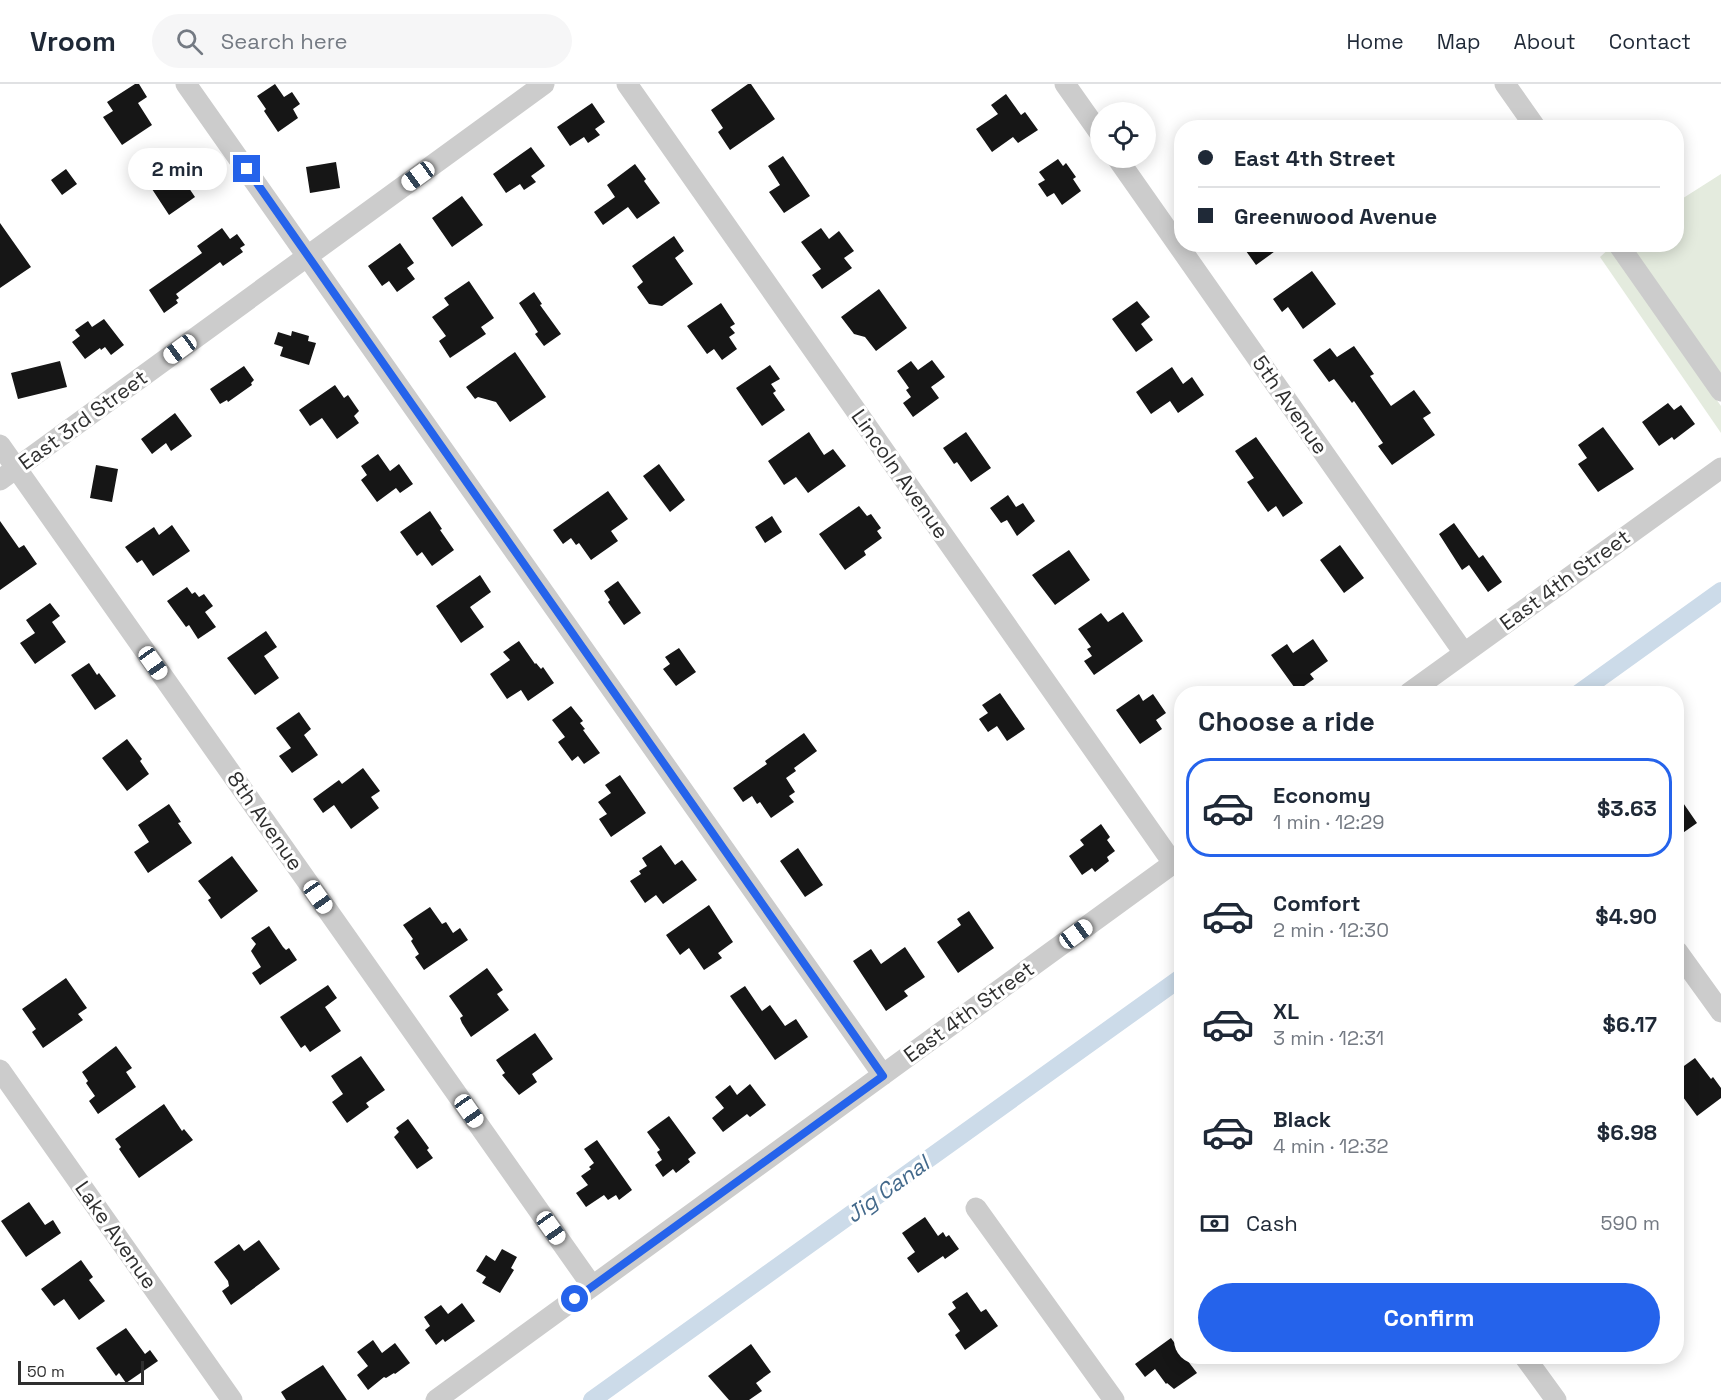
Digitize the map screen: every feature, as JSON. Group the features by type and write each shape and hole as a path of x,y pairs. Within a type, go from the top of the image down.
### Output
{"street":[{"path":"186,84 883,1076"},
{"name":"East 3rd Street","path":"8,474 544,84"},
{"name":"Lincoln Avenue","path":"627,84 1174,854"},
{"path":"1065,84 1090,119"},
{"path":"1505,84 1530,120"},
{"name":"5th Avenue","path":"1124,168 1174,239"},
{"name":"5th Avenue","path":"1183,252 1464,653"},
{"path":"1624,252 1721,392"},
{"name":"8th Avenue","path":"0,445 8,474 592,1286"},
{"name":"East 4th Street","path":"1419,686 1721,468"},
{"name":"East 4th Street","path":"436,1400 1174,863"},
{"path":"1684,961 1721,1012"},
{"name":"Lake Avenue","path":"0,1070 232,1400"},
{"path":"976,1208 1114,1400"},
{"path":"1530,1364 1556,1400"}],"shaded area":[{"path":"1721,174 1721,376 1634,252 1684,252 1684,198"},
{"path":"1606,252 1613,252 1721,406 1721,433 1600,257"}],"building":[{"path":"135,84 139,84 147,97 138,103 152,125 122,145 103,117 113,111 107,102"},
{"path":"275,84 284,97 292,92 300,104 293,109 298,118 278,132 257,96"},
{"path":"751,84 775,119 730,150 718,132 723,128 711,110"},
{"path":"1006,94 1021,115 1025,112 1038,130 1018,143 1013,137 992,152 976,129 998,114 991,105"},
{"path":"592,103 605,122 595,129 600,135 588,143 584,137 570,146 557,127"},
{"path":"531,147 545,166 531,176 536,182 524,190 520,184 506,193 493,174"},
{"path":"783,156 810,196 784,213 769,192 780,185 768,166"},
{"path":"1058,159 1063,166 1066,163 1076,177 1073,179 1081,191 1062,205 1054,193 1047,197 1038,184 1045,180 1039,172"},
{"path":"336,162 340,188 310,193 306,167"},
{"path":"172,163 195,197 169,215 152,189 160,184 153,175"},
{"path":"635,164 660,203 637,219 628,207 603,225 594,212 615,197 607,185"},
{"path":"66,169 77,184 62,195 51,180"},
{"path":"462,196 483,225 452,247 432,218"},
{"path":"0,223 31,267 0,288"},
{"path":"222,228 230,239 237,234 245,245 240,248 243,252 223,266 220,262 176,294 179,298 176,300 178,303 164,313 149,290 202,253 197,246"},
{"path":"821,228 829,239 839,231 854,251 844,258 852,268 822,289 812,275 821,269 801,242"},
{"path":"674,236 684,251 675,258 693,284 662,306 649,304 637,287 643,282 632,266"},
{"path":"400,243 414,263 407,268 415,279 397,292 389,281 382,286 368,266"},
{"path":"1247,252 1274,252 1256,265"},
{"path":"1312,271 1336,304 1303,329 1288,307 1282,312 1273,299"},
{"path":"469,281 494,318 481,327 486,334 450,358 439,341 446,336 432,317 449,305 444,298"},
{"path":"879,289 907,328 876,351 865,337 854,334 841,317"},
{"path":"534,292 542,304 540,305 561,334 544,346 535,334 538,332 519,303"},
{"path":"1137,301 1150,317 1141,324 1153,340 1136,352 1112,319"},
{"path":"721,303 735,324 730,327 735,333 729,337 737,349 722,360 714,349 707,354 687,326"},
{"path":"104,319 124,345 111,355 105,347 101,350 100,348 85,359 72,342 80,336 75,330 88,321 92,327"},
{"path":"292,331 309,336 308,341 316,343 309,365 280,356 283,347 274,344 278,332 291,336"},
{"path":"1354,346 1374,374 1370,376 1391,406 1414,390 1431,413 1423,418 1435,435 1392,465 1378,446 1383,443 1354,401 1352,403 1334,379 1329,382 1313,360 1330,348 1337,357"},
{"path":"515,352 546,397 510,422 496,402 478,397 475,399 466,387"},
{"path":"932,360 945,377 931,387 939,398 913,417 903,403 911,397 906,390 909,388 897,371 911,361 918,370"},
{"path":"60,361 67,387 18,399 11,373"},
{"path":"770,365 780,379 771,384 776,391 773,393 785,410 762,426 736,388"},
{"path":"244,366 254,380 252,385 228,402 227,400 220,404 210,389"},
{"path":"1172,367 1183,384 1192,377 1204,395 1178,413 1170,401 1151,414 1136,392"},
{"path":"335,385 344,398 348,395 359,411 354,416 359,423 337,439 322,418 310,426 299,410"},
{"path":"1668,403 1674,410 1681,405 1695,424 1674,440 1672,437 1659,446 1642,422"},
{"path":"175,413 192,436 171,451 166,443 152,454 141,439"},
{"path":"1603,427 1634,469 1598,492 1578,464 1587,458 1578,445"},
{"path":"809,432 824,455 833,449 846,466 808,493 796,477 784,485 768,461"},
{"path":"966,432 991,468 971,482 957,462 954,464 943,448"},
{"path":"1256,437 1303,503 1283,517 1276,506 1268,512 1247,482 1254,478 1235,451"},
{"path":"378,454 390,471 399,464 413,484 400,493 396,488 377,502 361,480 367,475 361,466"},
{"path":"659,464 685,500 670,512 643,476"},
{"path":"96,465 118,469 112,502 90,498"},
{"path":"608,491 628,519 611,531 618,541 591,560 579,543 576,545 571,538 563,544 553,530"},
{"path":"1008,495 1016,507 1023,503 1035,521 1017,536 1007,520 1001,523 990,508"},
{"path":"859,506 867,516 871,514 881,528 877,531 882,538 864,551 866,555 845,570 819,534"},
{"path":"430,511 454,550 432,566 422,552 417,556 400,532"},
{"path":"772,516 782,532 765,543 755,527"},
{"path":"0,521 19,548 24,545 37,564 0,590"},
{"path":"1454,523 1479,558 1483,555 1502,582 1488,592 1469,565 1462,570 1439,534"},
{"path":"172,525 190,551 153,576 142,560 137,563 125,547 154,527 159,535"},
{"path":"1340,545 1364,578 1344,593 1320,560"},
{"path":"1069,550 1090,580 1055,605 1032,575"},
{"path":"480,575 491,592 470,607 484,627 461,643 436,606"},
{"path":"618,581 641,613 624,625 608,602 610,600 604,591"},
{"path":"187,587 192,594 195,592 199,597 204,594 213,606 205,612 216,627 198,639 189,625 186,627 167,601"},
{"path":"50,603 60,616 52,622 66,642 35,664 20,643 35,633 26,620"},
{"path":"1123,612 1143,641 1094,675 1084,661 1092,656 1087,649 1091,647 1078,629 1101,613 1108,622"},
{"path":"266,631 277,647 264,656 279,678 255,695 227,658"},
{"path":"1313,639 1328,661 1310,674 1314,679 1304,686 1293,686 1271,655 1287,644 1293,653"},
{"path":"519,641 535,664 541,669 543,667 554,683 528,701 521,690 507,699 490,674 510,660 503,652"},
{"path":"679,648 696,672 676,686 663,669 670,664 665,657"},
{"path":"89,663 116,696 95,710 71,675"},
{"path":"1000,693 1025,729 1007,741 997,726 988,732 979,719 988,713 982,705"},
{"path":"1139,694 1143,701 1153,694 1166,713 1156,720 1162,729 1140,744 1116,710"},
{"path":"571,706 583,721 580,723 585,729 583,730 600,753 584,764 578,756 572,761 558,742 565,737 552,720"},
{"path":"299,712 311,729 304,735 318,755 292,773 279,756 291,748 276,728"},
{"path":"804,733 817,751 794,768 796,771 786,778 795,792 789,796 794,802 771,818 760,802 757,804 752,796 743,802 733,788 767,764 765,761"},
{"path":"127,739 142,759 140,761 149,774 127,791 102,758"},
{"path":"363,768 380,791 371,797 379,808 351,829 334,805 323,813 313,799 339,780 342,784"},
{"path":"620,775 646,813 611,837 599,819 607,814 598,802 611,793 605,785"},
{"path":"169,804 181,822 178,823 192,843 148,873 134,852 149,842 138,825"},
{"path":"1684,804 1697,823 1684,832"},
{"path":"1101,824 1110,837 1107,840 1115,851 1107,857 1109,861 1095,872 1092,868 1082,875 1069,856 1084,845 1080,840"},
{"path":"661,845 675,865 682,860 697,880 663,904 656,895 645,903 630,881 641,874 639,871 647,866 642,858"},
{"path":"798,848 823,885 805,897 780,861"},
{"path":"232,856 258,891 221,919 208,900 211,898 198,881"},
{"path":"709,905 733,942 718,953 722,958 704,970 689,948 680,955 666,935"},
{"path":"430,907 442,924 446,922 453,933 460,928 468,940 424,970 415,957 419,954 411,941 413,939 403,925"},
{"path":"969,911 994,948 958,973 937,942 961,925 957,919"},
{"path":"269,926 283,947 286,950 289,948 297,960 260,985 252,973 261,967 251,951 256,944 251,938"},
{"path":"905,947 925,977 904,991 908,996 886,1011 853,961 871,949 881,964"},
{"path":"487,968 503,990 497,994 509,1010 471,1037 460,1018 463,1016 449,996"},
{"path":"66,978 87,1008 78,1014 83,1020 43,1048 32,1032 36,1029 22,1009"},
{"path":"328,985 337,998 325,1007 341,1031 310,1052 305,1045 301,1048 280,1017"},
{"path":"745,986 762,1011 770,1005 785,1026 796,1019 808,1037 775,1060 730,996"},
{"path":"535,1033 553,1059 532,1074 537,1082 519,1095 502,1075 505,1073 496,1060"},
{"path":"116,1046 132,1068 126,1072 136,1087 98,1114 89,1101 95,1096 82,1072"},
{"path":"361,1056 385,1090 366,1103 369,1107 347,1123 332,1102 343,1094 331,1076"},
{"path":"1695,1058 1721,1088 1721,1098 1697,1116 1684,1098 1684,1066"},
{"path":"750,1084 766,1105 750,1117 747,1114 723,1132 712,1118 724,1108 715,1097 730,1085 737,1095"},
{"path":"164,1104 182,1131 184,1129 193,1140 139,1178 119,1149 121,1147 115,1139"},
{"path":"669,1116 696,1153 688,1159 690,1162 676,1173 673,1169 663,1177 655,1165 662,1160 657,1152 660,1150 647,1132"},
{"path":"408,1119 429,1148 427,1150 433,1158 417,1169 394,1137 399,1132 396,1128"},
{"path":"597,1140 632,1190 619,1200 616,1195 608,1200 604,1195 586,1207 576,1193 588,1185 581,1176 591,1169 589,1167 594,1163 584,1149"},
{"path":"29,1202 45,1225 53,1220 61,1233 26,1257 1,1221"},
{"path":"925,1217 938,1236 943,1232 946,1237 949,1235 959,1249 945,1259 943,1256 918,1273 907,1258 915,1252 902,1233"},
{"path":"259,1240 280,1269 231,1305 222,1291 229,1286 228,1281 214,1262 239,1244 244,1251"},
{"path":"502,1249 517,1257 511,1268 514,1270 500,1293 482,1283 486,1277 476,1271 486,1255 495,1261"},
{"path":"81,1260 93,1277 89,1280 105,1301 79,1320 64,1299 54,1306 41,1289"},
{"path":"967,1292 981,1312 986,1309 998,1326 965,1350 955,1335 960,1331 948,1314 956,1308 952,1302"},
{"path":"462,1303 475,1321 445,1342 443,1339 436,1345 425,1330 430,1326 424,1317 441,1305 448,1314"},
{"path":"126,1328 145,1354 150,1350 158,1361 126,1383 119,1373 116,1376 96,1348"},
{"path":"1171,1338 1174,1342 1174,1364 1190,1364 1197,1373 1174,1389 1166,1384 1155,1369 1145,1377 1135,1364"},
{"path":"373,1340 382,1353 395,1343 410,1363 395,1374 384,1377 368,1390 357,1375 368,1366 357,1352"},
{"path":"751,1344 771,1372 756,1383 762,1391 749,1400 729,1400 708,1376"},
{"path":"323,1365 347,1400 286,1400 281,1392"}],"waterway":[{"name":"Jig Canal","path":"1589,686 1721,591"},
{"name":"Jig Canal","path":"592,1400 1174,983"}],"route":[{"path":"247,169 883,1076 575,1299"}]}
